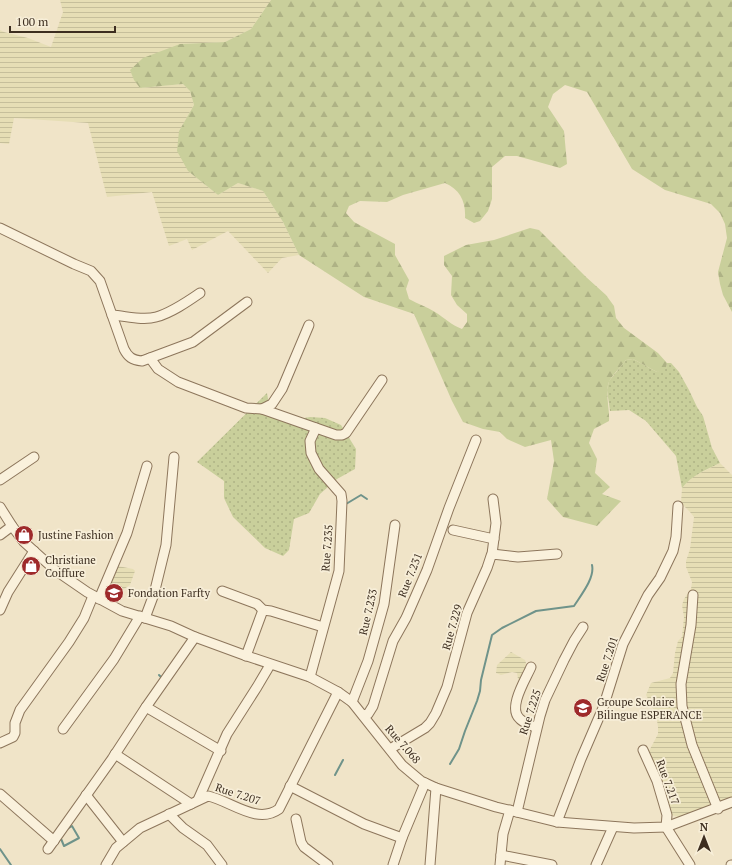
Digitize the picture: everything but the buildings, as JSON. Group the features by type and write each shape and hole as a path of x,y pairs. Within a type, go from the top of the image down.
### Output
{"street":[{"path":"0,228 95,274 100,281 127,355 135,360 142,361 193,342 247,302"},
{"path":"112,315 141,318 156,317 178,307 200,293"},
{"path":"262,409 272,404 282,389 309,325"},
{"path":"150,358 158,369 178,382 246,408 262,409 342,436 346,433 382,380"},
{"name":"Rue 7.235","path":"310,678 339,571 342,501 340,494 320,469 311,453 310,441 316,428"},
{"name":"Rue 7.231","path":"363,715 368,714 373,706 394,641 427,570 446,515 476,440"},
{"path":"0,480 34,457"},
{"path":"63,729 114,659 142,617 154,594 166,545 174,457"},
{"path":"0,743 13,737 15,733 15,723 20,710 69,642 96,597 128,533 147,466"},
{"name":"Rue 7.229","path":"390,750 425,728 430,723 447,687 466,615 492,554 496,523 493,499"},
{"name":"Rue 7.201","path":"557,822 581,759 603,708 623,644 648,595 660,578 672,551 676,537 678,506"},
{"name":"Rue 7.068","path":"1,509 24,542 34,552 55,570 96,597 122,611 171,626 195,637 310,678 338,692 352,702 402,765 436,788 496,807 557,822 613,827 666,827 718,809 732,802"},
{"name":"Rue 7.233","path":"352,702 368,661 384,604 395,525"},
{"path":"0,535 12,526"},
{"path":"453,530 494,540"},
{"path":"0,610 8,592 34,552"},
{"path":"492,554 518,557 557,554"},
{"path":"222,591 257,604 263,610 276,612 323,627"},
{"path":"693,594 691,625 681,684 682,706 692,745 718,809"},
{"path":"246,656 263,610"},
{"name":"Rue 7.225","path":"500,865 503,834 514,811 526,779 536,728 545,700 574,641 583,627"},
{"path":"48,849 195,637"},
{"path":"115,754 194,802 221,751 227,734 270,665"},
{"path":"531,667 516,700 515,711 519,718 536,728"},
{"name":"Rue 7.207","path":"106,865 116,848 140,828 208,796 251,813 269,814 279,809 338,692"},
{"path":"146,707 221,751"},
{"name":"Rue 7.217","path":"643,750 657,781 668,815 666,827"},
{"path":"393,865 402,838 425,782"},
{"path":"290,786 364,824 402,838"},
{"path":"430,865 436,788"},
{"path":"0,794 54,841"},
{"path":"86,795 123,842"},
{"path":"169,814 183,828 207,845 222,865"},
{"path":"296,819 301,842 328,865"},
{"path":"596,865 613,827"},
{"path":"666,827 690,865"},
{"path":"501,855 552,865"}],"shaded area":[{"path":"60,0 271,0 251,29 225,42 180,44 141,88 183,84 190,91 194,105 179,131 188,171 218,195 238,183 263,191 283,222 299,255 282,258 268,273 228,231 192,250 187,239 169,246 152,192 107,197 88,123 14,118 9,144 0,143 0,30 28,38 51,47 63,12"},
{"path":"720,463 732,475 732,798 684,817 678,817 672,815 663,806 649,764 649,751 658,734 658,727 656,714 646,695 651,683 670,678 673,673 678,641 682,637 684,617 682,605 691,589 692,582 686,567 686,561 690,549 694,517 681,503 682,488 696,475"},
{"path":"118,566 133,569 135,571 130,585 124,589 116,604 106,599 105,595"},
{"path":"511,652 525,660 526,663 523,682 518,679 517,673 512,672 501,675 496,673 497,665"}],"green space":[{"path":"271,0 732,0 732,312 723,295 718,272 727,238 725,224 720,213 711,204 665,190 632,169 587,92 565,85 553,94 548,107 564,131 567,164 560,168 517,156 505,156 492,167 492,199 488,211 480,221 474,223 465,218 464,206 461,197 455,189 445,183 403,195 387,202 360,201 349,206 346,213 354,222 395,244 395,255 409,280 406,289 409,299 432,310 462,329 467,322 467,314 457,305 451,295 452,276 444,265 444,256 466,245 494,240 530,228 539,230 606,295 614,306 616,318 624,328 658,353 667,363 664,371 657,372 633,359 626,360 613,375 608,384 607,394 609,421 594,429 589,443 597,459 595,473 610,487 602,494 621,501 597,526 563,517 547,499 554,461 551,440 525,447 507,439 500,432 483,429 463,422 452,401 414,314 364,297 299,255 283,222 263,191 238,183 218,195 188,171 177,151 179,131 194,105 190,91 183,84 140,88 134,80 130,70 143,58 180,44 225,42 251,29"},
{"path":"633,359 657,372 666,368 667,363 671,363 679,372 703,416 712,448 720,463 695,476 682,488 676,456 646,421 629,410 610,411 607,390 609,381 626,360"},
{"path":"267,393 271,416 283,422 310,417 325,418 341,425 356,449 355,469 337,479 320,494 309,513 294,519 289,550 283,556 265,548 233,517 224,498 224,481 197,462"}],"waterway":[{"path":"346,504 361,495 367,499"},
{"path":"450,764 459,749 477,701 492,635 502,628 536,611 574,606 584,592 589,581 592,565"},
{"path":"159,675 162,678"},
{"path":"335,775 343,760"},
{"path":"72,826 79,838 64,846 59,834 72,826"},
{"path":"0,849 11,865"}],"place":[{"name":"Justine Fashion","path":"24,535"},
{"name":"Christiane Coiffure","path":"31,566"},
{"name":"Fondation Farfty","path":"114,593"},
{"name":"Groupe Scolaire Bilingue ESPERANCE","path":"583,708"}]}
